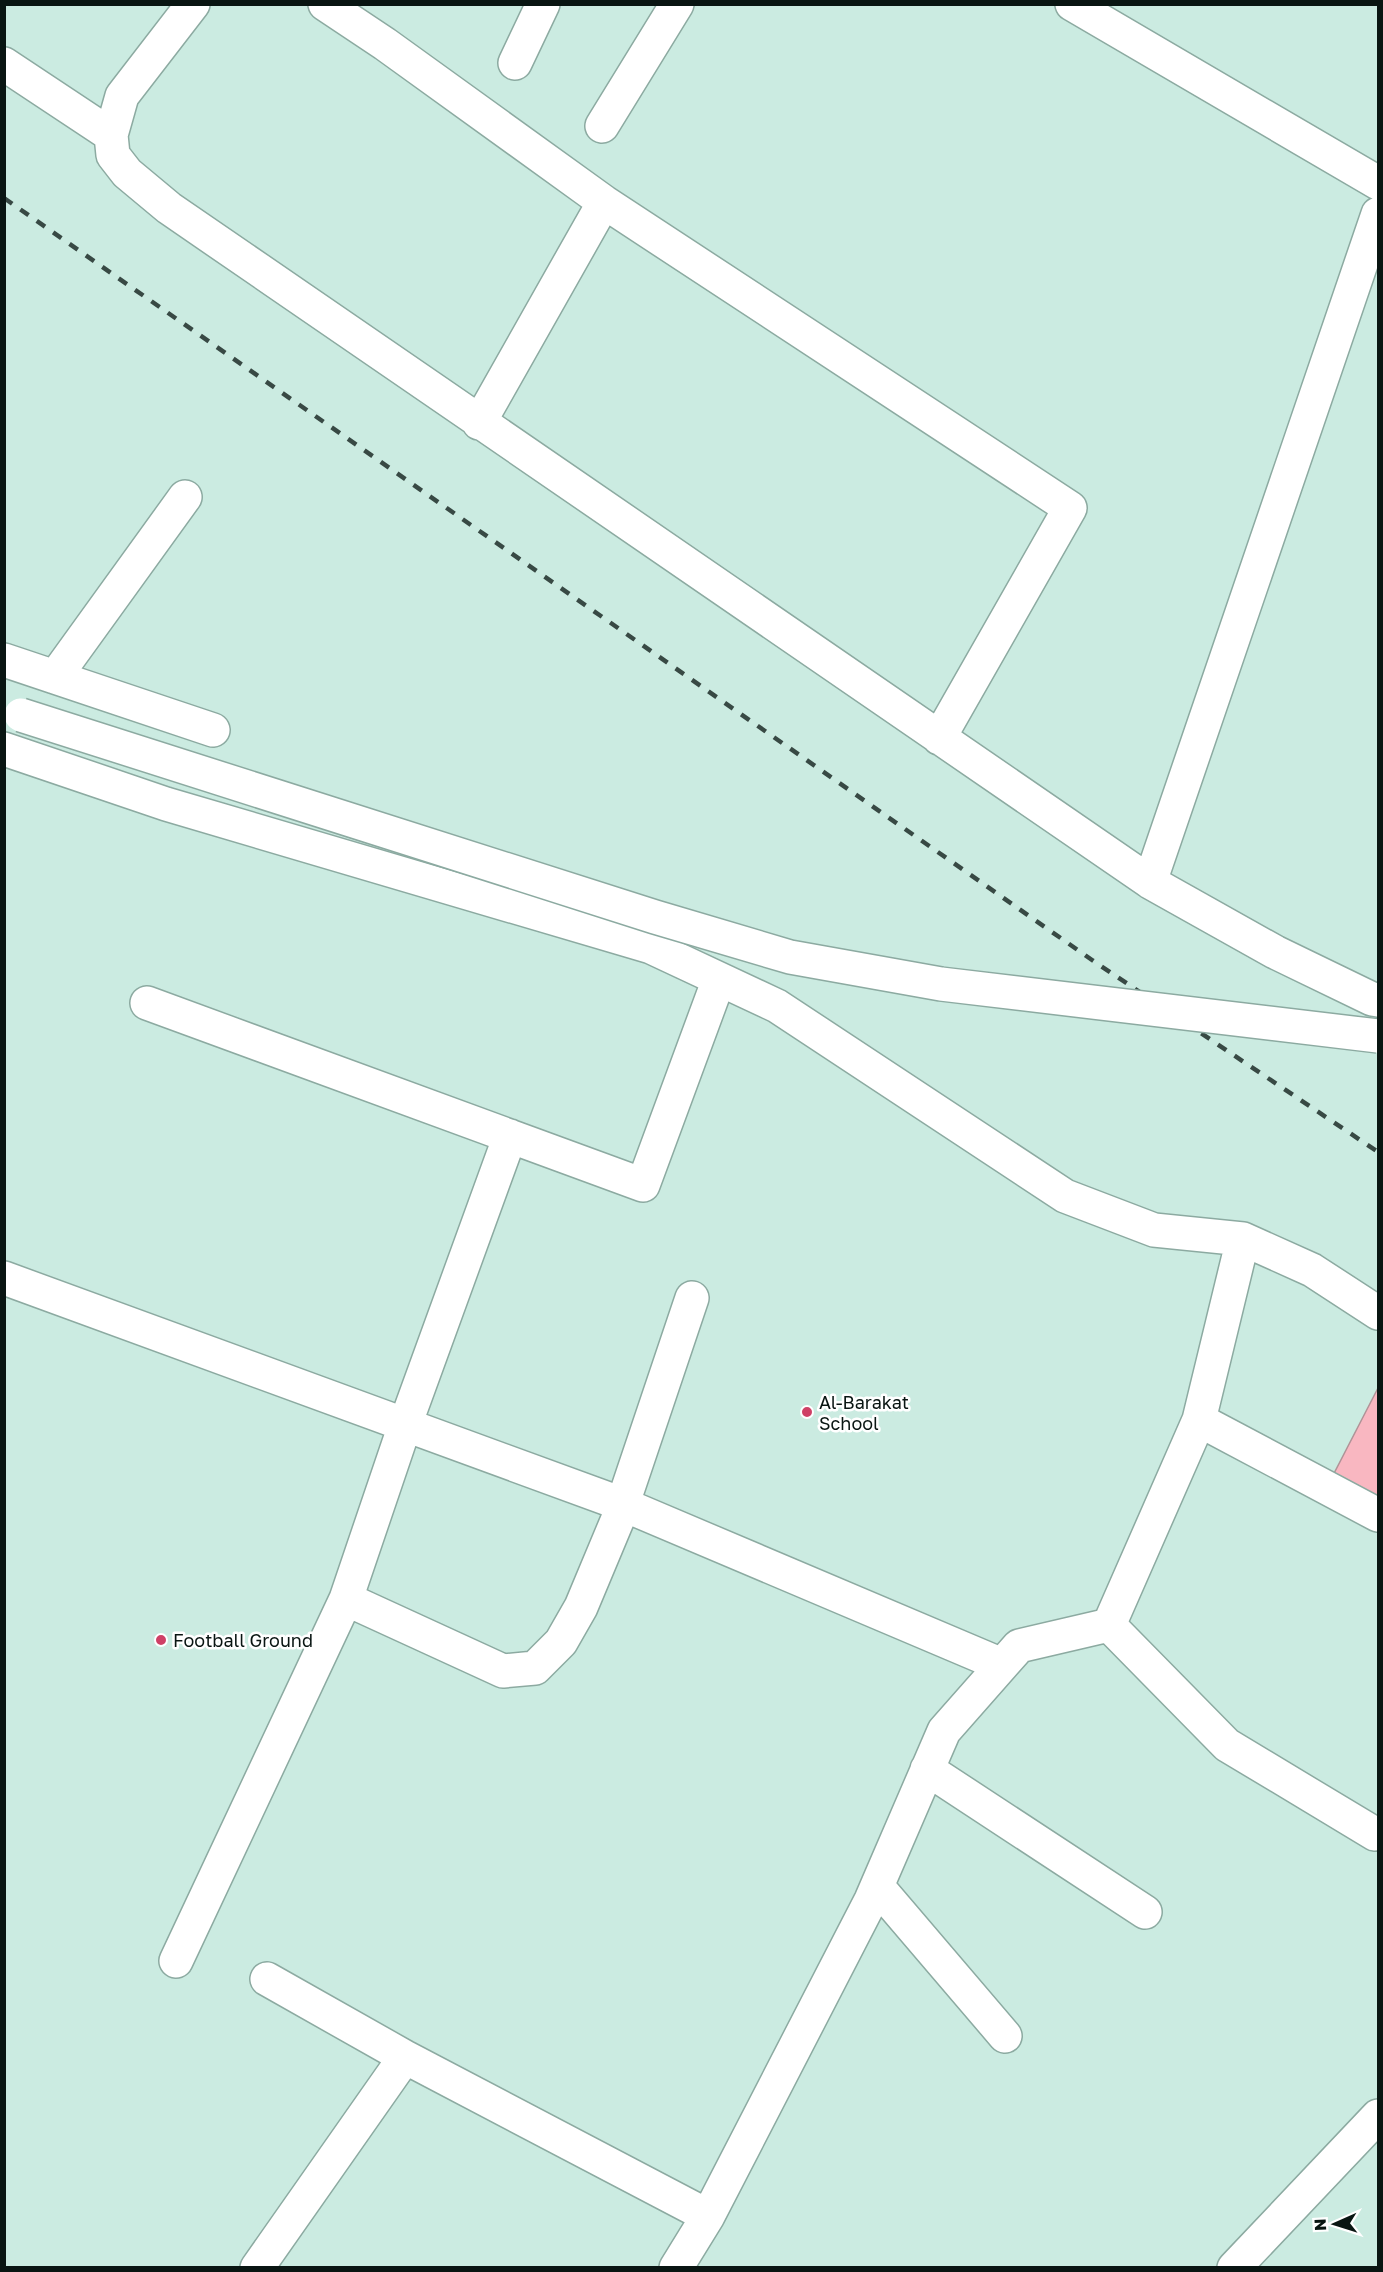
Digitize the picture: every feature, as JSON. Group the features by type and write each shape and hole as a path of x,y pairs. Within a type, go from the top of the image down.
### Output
{"street":[{"path":"193,4 122,96 111,135 113,155 127,173 169,208 479,423 1150,882 1275,952 1378,1000"},
{"path":"325,4 385,44 604,202 1070,508 939,738"},
{"path":"515,63 543,4"},
{"path":"602,126 677,4"},
{"path":"1075,5 1378,183"},
{"path":"4,64 111,135"},
{"path":"479,423 604,202"},
{"path":"1150,882 1378,214"},
{"path":"55,677 185,497"},
{"path":"4,660 213,730"},
{"path":"21,715 655,917 790,957 941,984 1378,1036"},
{"path":"4,749 177,807 651,947 777,1006 1065,1196 1154,1230 1243,1239 1312,1270 1378,1313"},
{"path":"147,1003 643,1185 719,979"},
{"path":"176,1961 346,1599 405,1425 510,1136"},
{"path":"1109,1625 1199,1420 1243,1239"},
{"path":"4,1278 622,1504 1002,1665"},
{"path":"346,1599 503,1671 535,1668 561,1642 581,1607 622,1504 692,1298"},
{"path":"1199,1420 1378,1515"},
{"path":"676,2268 708,2216 877,1886 944,1731 1019,1646 1109,1625"},
{"path":"1109,1625 1227,1745 1376,1834"},
{"path":"927,1769 1145,1912"},
{"path":"877,1886 1005,2036"},
{"path":"267,1979 405,2057 708,2216"},
{"path":"257,2268 405,2057"},
{"path":"1234,2268 1378,2116"}],"building":[{"path":"1378,1388 1378,1514 1327,1487"}],"railway":[{"path":"4,198 1092,960 1378,1152"}],"place":[{"name":"Al-Barakat School","path":"807,1412"},
{"name":"Football Ground","path":"161,1640"}]}
